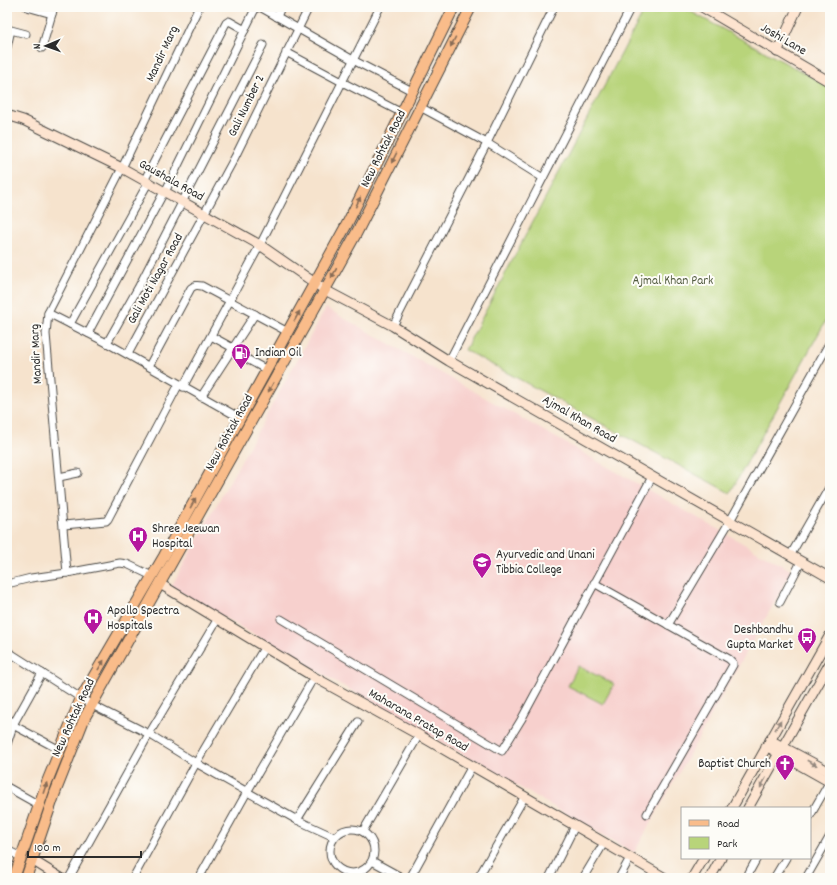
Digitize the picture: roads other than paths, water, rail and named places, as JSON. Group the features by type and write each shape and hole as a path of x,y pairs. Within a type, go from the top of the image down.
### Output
{"main road":[{"name":"New Rohtak Road","path":"14,878 39,805 81,698 152,576 348,224 454,7"},
{"name":"New Rohtak Road","path":"26,878 55,793 85,718 357,232 471,7"}],"street":[{"path":"27,7 53,11 42,48"},
{"name":"Mandir Marg","path":"67,573 64,525 46,334 48,313 122,168 199,7"},
{"path":"88,333 165,192 256,7"},
{"path":"260,7 353,60 412,91"},
{"path":"277,17 281,7"},
{"name":"Gali Number 2","path":"205,214 235,158 309,7"},
{"path":"64,525 106,521 108,519 181,385 211,336 260,245 380,7"},
{"path":"393,326 487,143 554,7"},
{"path":"449,361 631,7"},
{"name":"Joshi Lane","path":"702,7 830,82"},
{"path":"777,52 798,7"},
{"path":"70,324 146,182 226,23 229,22 244,30"},
{"path":"7,47 11,30 26,34"},
{"path":"107,343 138,288 263,45"},
{"path":"286,52 402,113"},
{"path":"420,107 487,143 543,178"},
{"name":"Gaushala Road","path":"7,115 23,120 122,168 260,245 315,284"},
{"name":"Gali Moti Nagar Road","path":"128,354 205,214"},
{"name":"Ajmal Khan Road","path":"315,284 393,326 449,361 830,578"},
{"path":"150,366 191,288 198,285 288,332"},
{"path":"48,313 150,366 201,397 240,418"},
{"path":"201,397 234,350 255,314"},
{"path":"211,336 267,370"},
{"path":"668,625 730,521 829,345"},
{"path":"59,477 78,473"},
{"path":"281,619 502,751 521,720 652,477"},
{"path":"790,556 830,486"},
{"path":"780,602 801,562"},
{"path":"7,584 31,578 120,564 127,564 152,576"},
{"path":"594,583 733,662 647,814"},
{"name":"Maharana Pratap Road","path":"160,584 264,648 419,735 665,878"},
{"path":"69,878 149,734 218,620"},
{"path":"733,807 830,635"},
{"path":"133,878 196,763 264,648"},
{"path":"7,651 92,705 149,734 196,763 297,820 334,837"},
{"path":"749,807 830,663"},
{"path":"7,744 14,724 42,673"},
{"path":"199,878 314,677"},
{"path":"7,718 14,724 60,750"},
{"path":"297,820 358,722"},
{"path":"363,831 419,735"},
{"path":"768,743 830,782 811,814"},
{"path":"780,750 830,772"},
{"path":"410,878 472,766"},
{"path":"7,787 39,805"},
{"path":"478,878 525,796"},
{"path":"549,878 575,826"},
{"path":"348,829 363,831 373,844 374,853 372,861 366,868 359,872 350,873 341,870 334,864 330,855 330,846 334,837 340,832 348,829"},
{"path":"806,878 830,836"},
{"path":"583,878 604,843"},
{"path":"7,850 21,857"},
{"path":"619,878 630,858"},
{"path":"692,878 703,859"},
{"path":"710,878 720,859"},
{"path":"746,878 756,859"},
{"path":"774,878 785,859"},
{"path":"32,860 61,878"},
{"path":"372,861 403,878"},
{"path":"337,878 341,870"}],"place":[{"name":"Indian Oil","path":"241,370"},
{"name":"Shree Jeewan Hospital","path":"138,553"},
{"name":"Ayurvedic and Unani Tibbia College","path":"482,579"},
{"name":"Apollo Spectra Hospitals","path":"93,635"},
{"name":"Deshbandhu Gupta Market","path":"807,654"},
{"name":"Baptist Church","path":"785,781"}],"park label":[{"name":"Ajmal Khan Park","path":"673,281"}]}
